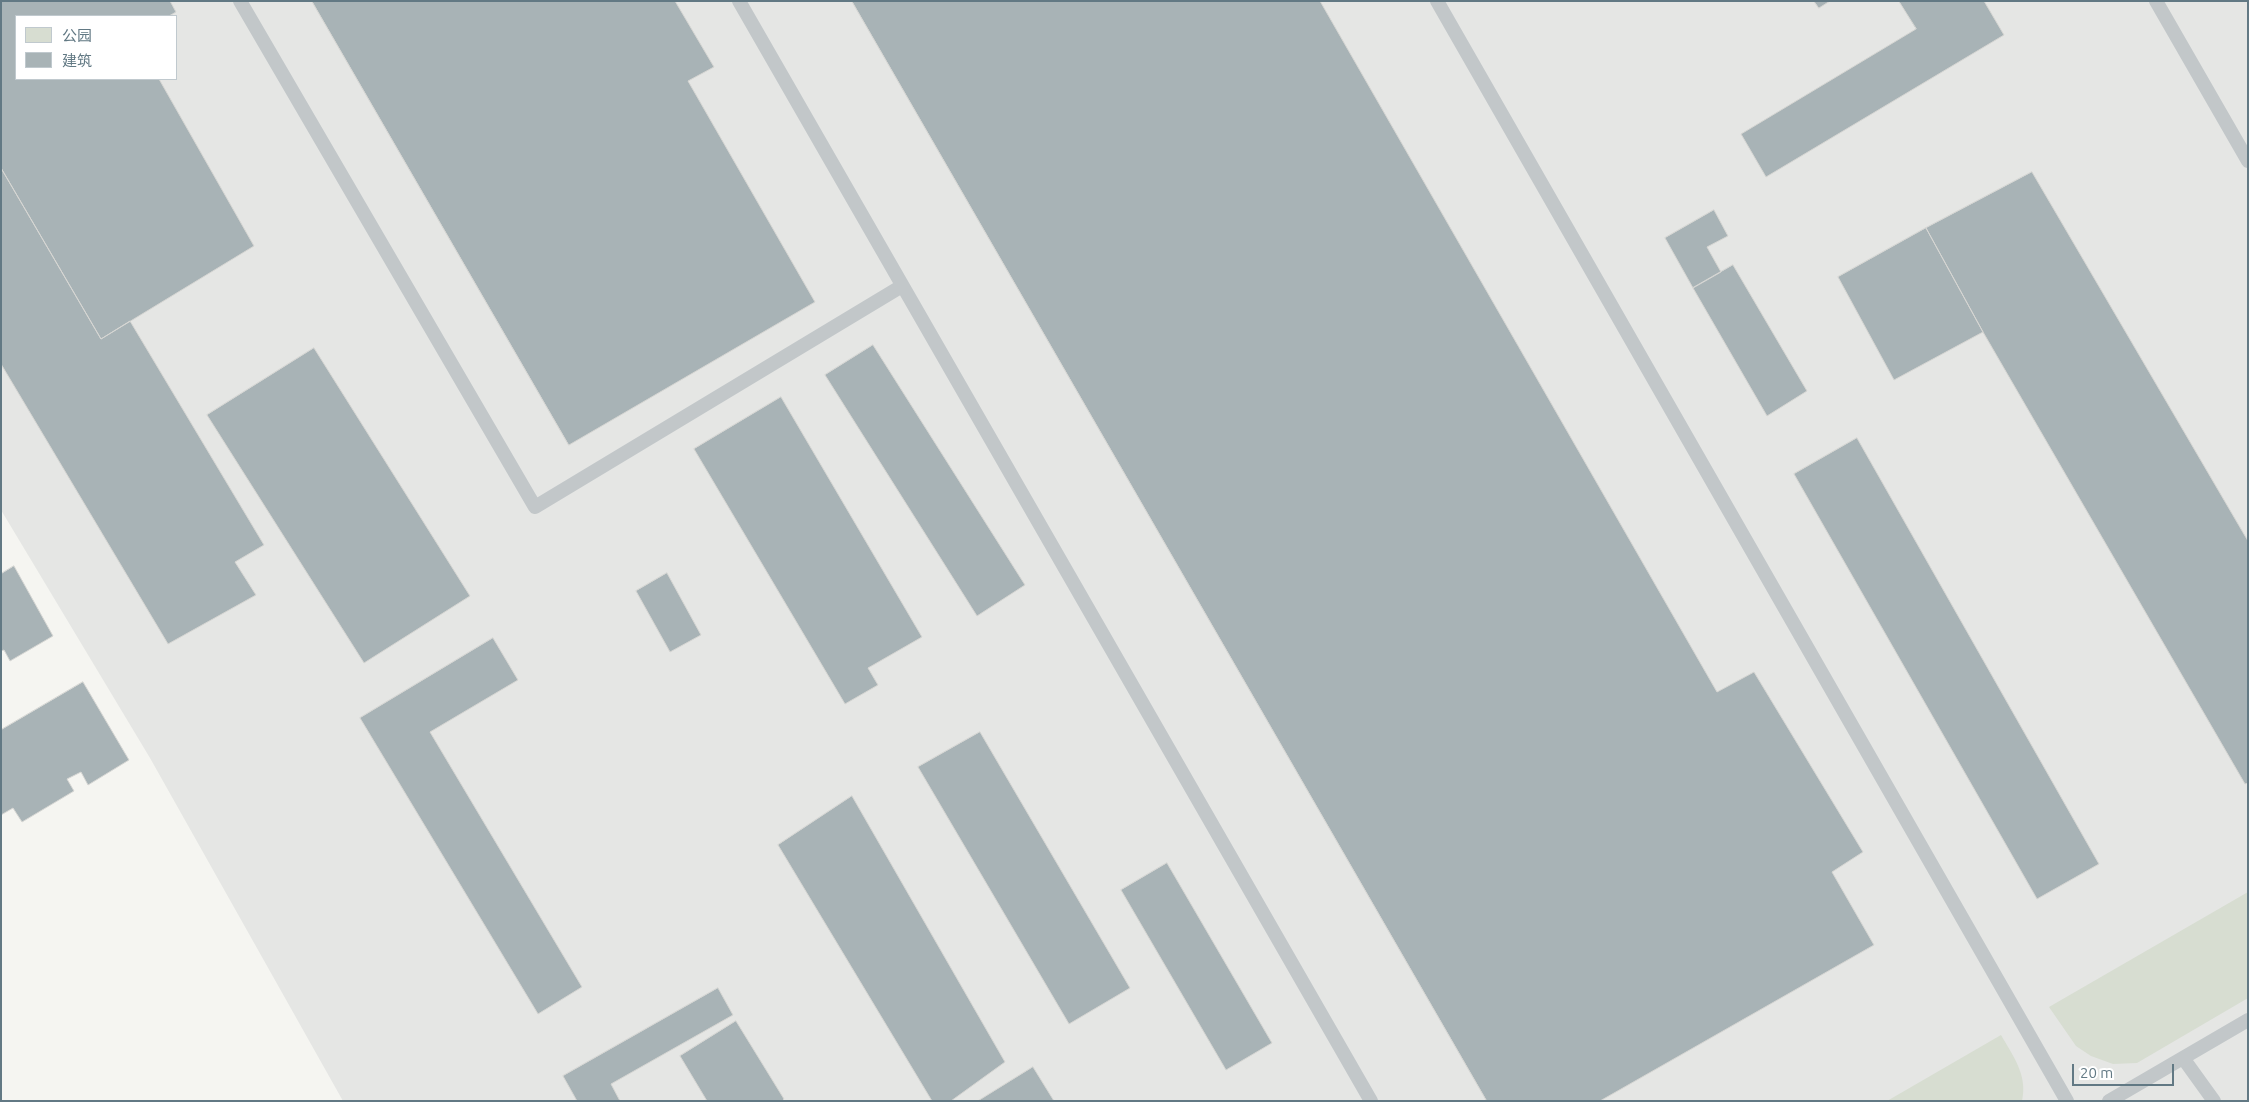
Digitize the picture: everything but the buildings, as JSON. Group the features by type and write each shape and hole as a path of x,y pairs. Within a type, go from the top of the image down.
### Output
{"lane":[{"path":"240,1 535,507 902,286"},
{"path":"739,1 1371,1101"},
{"path":"1436,1 2067,1101"},
{"path":"2156,1 2248,161"},
{"path":"2109,1101 2248,1020"},
{"path":"2183,1058 2214,1101"}],"shaded area":[{"path":"1,1 2248,1 2248,1101 343,1101 150,758 1,510"}],"green space":[{"path":"2248,892 2248,998 2137,1063 2113,1064 2091,1056 2076,1046 2049,1007"},
{"path":"2001,1035 2021,1074 2023,1083 2022,1101 1887,1101"}]}
